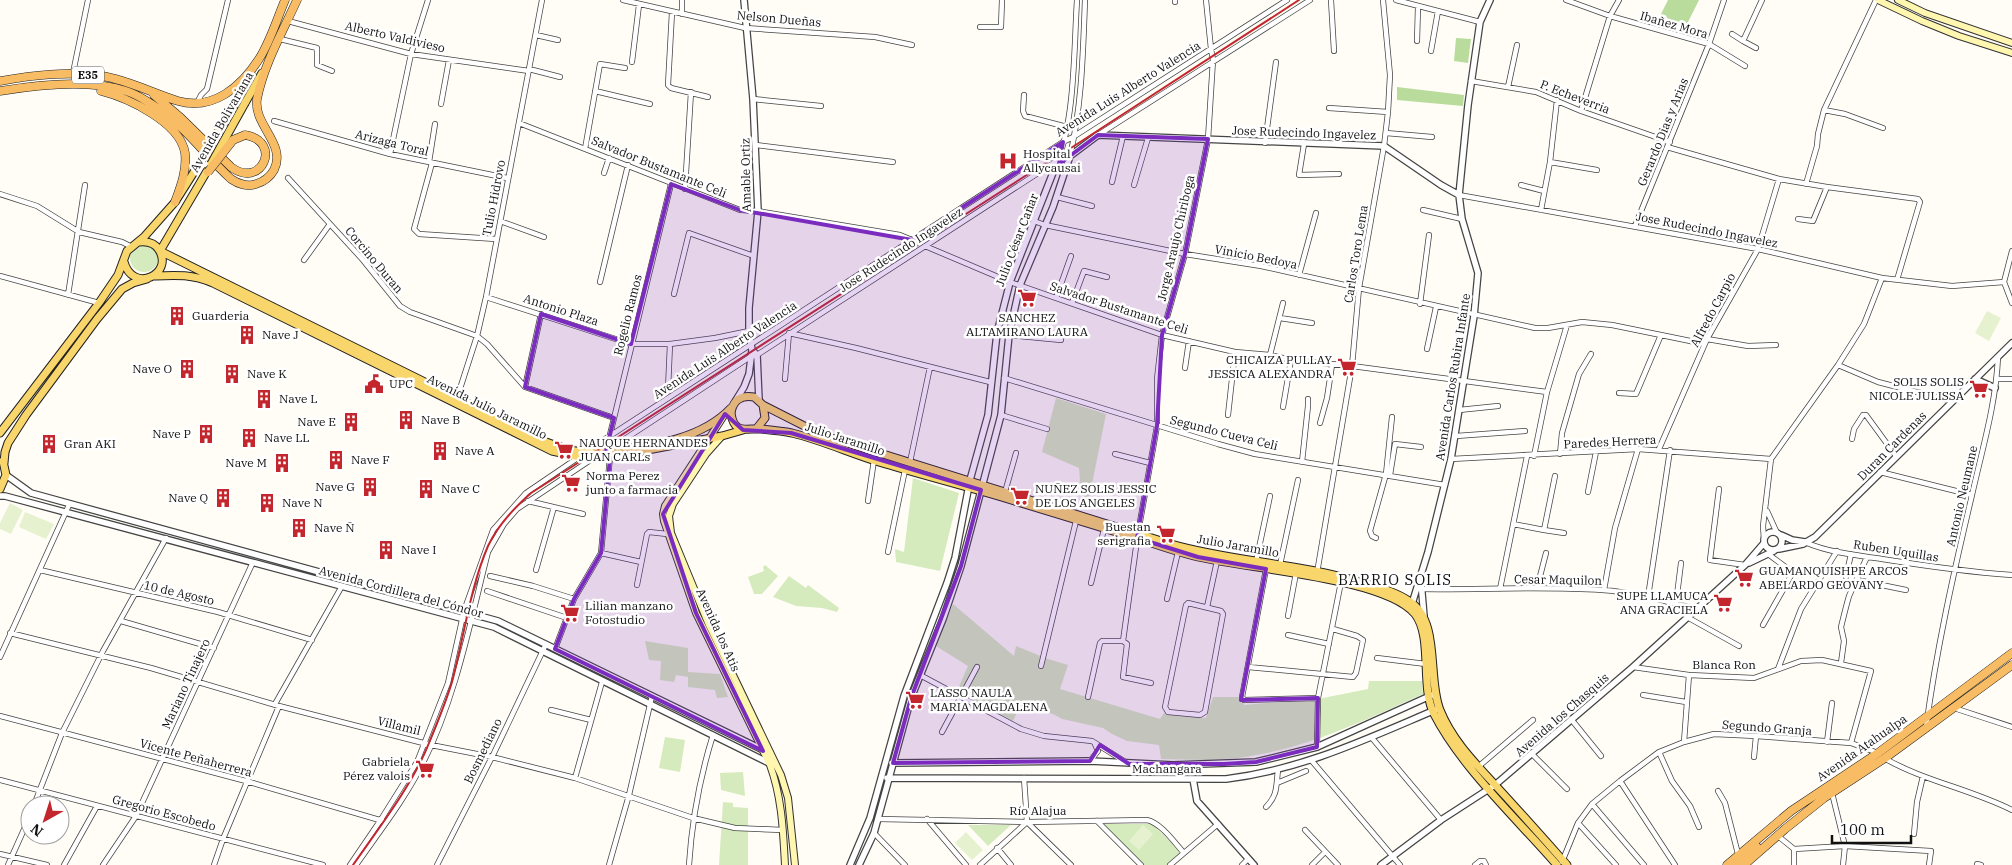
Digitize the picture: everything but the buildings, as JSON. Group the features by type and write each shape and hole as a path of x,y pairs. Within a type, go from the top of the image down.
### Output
{"highway":[{"name":"Avenida Bolivariana","path":"259,58 285,0"},
{"name":"Avenida Bolivariana","path":"264,70 297,0"},
{"path":"149,90 179,101 196,104 216,100 224,96 241,81 259,58"},
{"path":"78,84 115,88 137,95 173,120 236,183 252,185 260,183 272,174 277,161 275,147 261,122 257,110 264,70"},
{"name":"E35","path":"0,81 73,73 103,76 149,90"},
{"name":"E35","path":"0,91 28,86 78,84"},
{"path":"78,84 115,94 146,109 170,128 182,142 185,154 184,176 175,202"},
{"path":"149,90 181,118 232,167 236,171 248,173 258,170 263,165 266,152 261,142 256,138 245,135 233,140 206,174"},
{"name":"Avenida Atahualpa","path":"1727,865 1791,811 1878,753 2012,652"},
{"name":"Avenida Atahualpa","path":"1744,865 1785,829 1832,793 1885,758 2012,665"},
{"path":"1731,865 1780,821"},
{"path":"1736,865 1761,843 1785,829"}],"main road":[{"path":"1877,0 1959,36 2012,53"},
{"path":"1898,0 1933,16 2012,43"},
{"name":"Avenida Bolivariana","path":"130,246 139,242 175,202 237,99 259,58"},
{"name":"Avenida Bolivariana","path":"150,278 160,268 162,257 160,251 206,174 264,70"},
{"path":"139,242 151,243 160,251"},
{"path":"0,433 99,303 118,275 130,246"},
{"name":"Avenida Julio Jaramillo","path":"160,251 546,442 581,455 592,458 693,434 724,416 732,407"},
{"path":"124,262 126,268 134,277 150,278"},
{"name":"Avenida Julio Jaramillo","path":"150,278 179,274 196,276 213,283 552,451 581,455 608,454 707,439 743,430"},
{"path":"0,489 6,475 2,460 4,452 26,415 96,319 122,289 150,278"},
{"name":"Julio Jaramillo","path":"736,400 748,396 822,436 910,462 1076,521 1199,551 1280,565 1380,588 1411,606 1428,630 1436,694 1436,710 1493,787"},
{"path":"736,400 730,413 734,424 743,430"},
{"path":"757,428 765,418 761,402"},
{"name":"Avenida los Atis","path":"724,416 707,439 665,506 663,514 667,534 696,613 766,751 782,775 788,798 795,865"},
{"name":"Julio Jaramillo","path":"743,430 750,431 757,428 791,433 905,470 970,484"},
{"name":"Avenida los Atis","path":"722,436 706,454 673,504 669,516 671,533 709,625 766,751"},
{"name":"Julio Jaramillo","path":"982,488 1005,492 1138,536 1178,552 1217,561 1296,574 1317,574 1411,606"},
{"name":"Julio Jaramillo","path":"1421,618 1428,696 1450,740 1562,864"},
{"name":"Avenida los Atis","path":"773,764 778,785 785,865"}],"street":[{"path":"73,73 88,0"},
{"path":"196,104 207,89 228,0"},
{"path":"390,154 411,54 428,0"},
{"name":"Tulio Hidrovo","path":"457,398 477,336 486,297 542,0"},
{"name":"Nelson Dueñas","path":"624,0 745,28 875,36 912,45"},
{"path":"682,0 682,14"},
{"name":"Amable Ortiz","path":"744,0 745,28 753,99 758,211 749,331 761,402"},
{"path":"980,27 1001,27 1002,0"},
{"name":"Julio César Cañar","path":"970,484 988,415 996,333 1010,282 1058,160 1067,127 1073,70 1077,0"},
{"name":"Julio César Cañar","path":"982,488 1001,415 1009,335 1020,285 1057,197 1070,156 1083,71 1085,0"},
{"name":"Jorge Araujo Chiriboga","path":"1151,683 1123,677 1127,644 1122,641 1150,463 1158,426 1158,379 1162,335 1185,254 1208,139 1213,60 1210,49 1206,0"},
{"name":"Avenida Luis Alberto Valencia","path":"608,454 912,240 1287,0"},
{"path":"1098,135 1310,0"},
{"path":"1331,0 1334,51"},
{"name":"Carlos Toro Lema","path":"1335,466 1352,366 1359,288 1386,133 1390,75 1383,0"},
{"path":"1396,0 1480,22"},
{"name":"Avenida Carlos Rubira Infante","path":"1421,618 1420,580 1456,436 1474,316 1478,273 1462,219 1458,195 1480,22 1490,0"},
{"name":"Ibañez Mora","path":"1566,0 1610,16 1709,44 1745,66"},
{"path":"1581,111 1610,16 1619,0"},
{"name":"Gerardo Dias y Arias","path":"1635,226 1709,44 1724,0"},
{"path":"1743,41 1762,0"},
{"path":"1806,184 1817,146 1824,110 1877,0"},
{"path":"632,62 639,5"},
{"path":"1417,41 1418,7"},
{"path":"1431,51 1438,11"},
{"path":"672,12 668,85 670,88 708,97"},
{"name":"Alberto Valdivieso","path":"288,21 411,54 529,70 560,77"},
{"path":"1732,34 1756,48"},
{"path":"536,35 558,40"},
{"path":"280,39 317,48 316,65 332,70"},
{"path":"1508,87 1517,45"},
{"path":"441,104 449,60"},
{"path":"1265,143 1276,62"},
{"path":"586,149 600,64 625,68"},
{"name":"P. Echeverria","path":"1471,81 1536,92 1581,111 1670,142"},
{"path":"595,90 650,104"},
{"path":"685,189 691,92"},
{"path":"1024,95 1023,111 1025,116 1067,127"},
{"path":"753,99 821,106"},
{"path":"1541,210 1550,162 1557,100"},
{"path":"1329,108 1388,112"},
{"path":"1824,110 1845,114 1883,128"},
{"name":"Arizaga Toral","path":"274,121 390,154 507,178"},
{"name":"Salvador Bustamante Celi","path":"519,123 740,210 758,211 900,235 912,240"},
{"path":"436,124 431,163 414,228 415,232 419,234 496,238"},
{"path":"1386,133 1432,137"},
{"name":"Jose Rudecindo Ingavelez","path":"789,333 1058,160 1070,156 1098,135 1265,143 1384,146 1458,195 1758,249 1882,278 1952,286 2004,282"},
{"path":"1112,182 1123,136"},
{"path":"1134,185 1148,138"},
{"path":"1304,144 1299,175 1339,174"},
{"path":"756,145 893,162"},
{"path":"1667,147 1779,179 1915,198 1920,202 1897,280"},
{"path":"604,174 609,158"},
{"path":"1550,162 1597,170"},
{"path":"600,282 628,166"},
{"name":"Corcino Duran","path":"288,178 400,306 410,312 477,336 487,344 525,387 614,418"},
{"name":"Alfredo Carpio","path":"1659,449 1706,341 1758,249 1779,179"},
{"name":"Rogelio Ramos","path":"601,552 609,437 671,184"},
{"path":"1521,185 1544,191"},
{"path":"68,295 85,186"},
{"path":"1798,219 1813,221 1827,187"},
{"path":"0,194 37,206 79,232 122,242 130,246"},
{"path":"1057,197 1092,206"},
{"path":"1422,210 1462,219"},
{"path":"1300,275 1316,213"},
{"path":"500,221 544,237"},
{"name":"Vinicio Bedoya","path":"1034,221 1045,225 1185,254 1261,266 1420,304 1535,328 1582,322 1660,335 1748,346 1776,345"},
{"path":"304,260 330,224"},
{"path":"674,294 689,233 754,256"},
{"path":"1420,304 1430,235"},
{"name":"Salvador Bustamante Celi","path":"925,246 1010,282 1162,335 1235,352 1547,392"},
{"path":"2012,254 2004,282 2012,303"},
{"path":"1056,298 1071,256"},
{"path":"1072,303 1084,271 1107,277"},
{"path":"0,276 99,303"},
{"path":"1807,542 1774,551 1768,550 1764,541 1763,526 1771,458 1838,365 1864,324 1882,278"},
{"name":"Antonio Plaza","path":"486,297 631,344 670,344 749,331"},
{"path":"1270,355 1283,303"},
{"path":"1428,349 1436,307"},
{"path":"525,387 540,314"},
{"path":"1280,318 1312,324"},
{"path":"1534,456 1547,392 1567,325"},
{"path":"785,379 789,333 990,382"},
{"name":"Avenida Luis Alberto Valencia","path":"350,865 417,762 448,683 462,618 485,550 493,530 502,519 526,493 581,455 753,351 789,333"},
{"path":"1009,335 1061,340"},
{"path":"1619,393 1636,394 1660,335"},
{"path":"1185,368 1189,341"},
{"name":"Duran Cardenas","path":"1807,542 1815,537 2012,343"},
{"path":"668,389 670,344"},
{"name":"Amable Ortiz","path":"736,400 744,387 753,351"},
{"path":"1228,415 1235,352"},
{"path":"1560,454 1562,433 1579,374 1591,354"},
{"name":"Antonio Neumane","path":"1926,728 1956,571 1997,379 1998,357"},
{"path":"1282,407 1291,360"},
{"path":"1320,423 1327,398 1332,365"},
{"path":"1838,365 1878,382 1952,401"},
{"path":"910,462 930,367"},
{"name":"Segundo Cueva Celi","path":"1004,378 1255,454 1388,474 1445,485"},
{"path":"1975,378 1995,388"},
{"path":"1997,379 2012,380"},
{"path":"1302,462 1308,399"},
{"path":"1459,410 1498,406"},
{"path":"1001,415 1047,429"},
{"path":"1852,439 1854,429 1862,415 1866,415 1896,456"},
{"path":"1388,474 1392,417"},
{"path":"1456,436 1525,431"},
{"path":"1376,538 1370,531 1396,444 1421,447"},
{"path":"1604,590 1615,528 1638,449"},
{"name":"Paredes Herrera","path":"1451,459 1638,449 1771,458"},
{"path":"1648,598 1670,450"},
{"path":"1588,492 1596,452"},
{"path":"1005,492 1016,453"},
{"path":"1115,454 1150,463"},
{"path":"1500,589 1526,456"},
{"path":"356,865 386,823 422,764 431,745 454,686 488,552 504,524 528,500 592,458"},
{"path":"868,501 874,460"},
{"path":"1317,574 1335,466"},
{"path":"888,552 905,470"},
{"path":"1880,472 1972,495"},
{"name":"Avenida Cordillera del Cóndor","path":"6,475 31,494 498,620 766,751"},
{"path":"1544,530 1555,476"},
{"path":"1280,565 1298,480"},
{"path":"850,865 870,818 904,696 948,583 970,484"},
{"path":"859,865 874,833 911,698 951,595 982,488"},
{"path":"1719,489 1710,560 1745,565"},
{"name":"Avenida Cordillera del Cóndor","path":"0,496 166,538 494,627 602,682 773,764"},
{"path":"1256,562 1270,496"},
{"path":"528,500 583,514"},
{"path":"0,657 69,505"},
{"path":"536,570 554,507"},
{"path":"1766,507 1770,520 1782,536 1783,543 1774,551"},
{"path":"1041,666 1076,521"},
{"path":"1513,524 1564,534"},
{"path":"1092,583 1104,529"},
{"path":"637,585 647,534 649,532 667,534"},
{"path":"1764,541 1769,533 1778,533 1792,540 1807,542"},
{"path":"38,795 62,733 101,655 166,538"},
{"name":"Avenida los Chasquis","path":"1381,865 1441,820 1493,787 1687,618 1745,565 1764,541"},
{"name":"Ruben Uquillas","path":"1807,542 1819,548 1867,557 1956,571 2012,575"},
{"path":"1763,625 1792,574 1774,551"},
{"name":"Avenida los Chasquis","path":"1745,565 1774,551"},
{"path":"1778,669 1801,609 1837,551"},
{"path":"555,649 574,599 601,552 642,562"},
{"path":"1167,599 1178,552"},
{"path":"1537,588 1546,553"},
{"path":"1846,577 1851,554"},
{"path":"1841,663 1844,641 1841,627 1849,596 1867,557"},
{"path":"1208,607 1217,561"},
{"name":"Mariano Tinajero","path":"104,865 136,816 253,562"},
{"path":"1676,604 1681,563"},
{"path":"1266,569 1242,693 1244,700 1318,698"},
{"name":"10 de Agosto","path":"40,570 228,615 312,640"},
{"path":"1288,616 1296,574"},
{"path":"490,576 533,586 574,599"},
{"path":"1857,580 1906,590"},
{"path":"1317,747 1318,698 1341,582"},
{"path":"214,865 277,705 342,586"},
{"name":"Cesar Maquilon","path":"1420,589 1537,588 1604,590 1696,609"},
{"path":"1411,606 1420,589"},
{"path":"487,591 567,618"},
{"path":"1186,605 1208,607 1223,612 1205,712 1203,714 1166,710 1186,605"},
{"path":"1687,618 1739,646"},
{"path":"121,621 214,648"},
{"path":"1248,667 1353,677 1356,673 1363,646 1362,640 1358,636 1332,629"},
{"name":"Villamil","path":"10,633 101,655 277,705 431,745 492,757 575,778 693,818 735,828 783,830"},
{"path":"1288,635 1328,644"},
{"path":"1088,697 1100,643 1102,640 1122,641"},
{"name":"Bosmediano","path":"437,865 492,757 546,644"},
{"path":"1377,658 1426,664"},
{"name":"Blanca Ron","path":"1633,667 1689,675 1754,678 1801,660 1822,660 1871,671 1851,743"},
{"path":"942,732 977,667"},
{"path":"920,675 1030,733 1095,742 1129,764"},
{"path":"1684,742 1689,675"},
{"path":"575,778 602,682"},
{"name":"Machangara","path":"886,763 1090,761 1129,764 1256,762 1317,747 1436,694"},
{"path":"1643,695 1686,702"},
{"path":"609,865 629,795 652,696"},
{"path":"1827,742 1832,703"},
{"path":"1954,708 2012,727"},
{"path":"550,710 591,720"},
{"name":"Machangara","path":"882,778 1226,779 1278,770 1312,761 1372,738 1436,710"},
{"name":"Vicente Peñaherrera","path":"0,716 246,782 386,823"},
{"path":"1571,719 1601,756"},
{"path":"1478,767 1533,720"},
{"name":"Segundo Granja","path":"1562,864 1578,823 1592,804 1620,780 1659,752 1684,742 1714,734 1851,743 1878,753 1923,776 1993,800 2012,810"},
{"path":"689,865 693,818 701,774 713,735"},
{"path":"1754,757 1756,736"},
{"path":"1372,738 1441,820"},
{"path":"1090,761 1098,751 1095,742"},
{"path":"1659,752 1672,781 1690,806 1699,827"},
{"path":"1532,754 1567,789"},
{"path":"1312,761 1400,865"},
{"path":"1266,807 1274,799 1278,770"},
{"path":"1276,783 1306,771"},
{"path":"1914,834 1923,776"},
{"path":"1024,778 1028,822 1071,865"},
{"path":"1193,779 1197,801 1254,865"},
{"name":"Gregorio Escobedo","path":"0,780 323,865"},
{"path":"1620,780 1675,865"},
{"path":"1718,791 1725,803 1738,854"},
{"path":"1832,793 1845,846 1844,865"},
{"path":"1592,804 1644,865"},
{"path":"64,865 97,806"},
{"path":"927,819 966,865"},
{"name":"Río Alajua","path":"878,820 1152,821 1184,853"},
{"path":"1097,821 1140,865"},
{"path":"980,865 1028,822"},
{"path":"1578,823 1616,865"},
{"path":"1170,865 1218,824"},
{"path":"1305,830 1338,865"},
{"path":"874,833 905,865"},
{"path":"1778,836 1794,849 1845,846 1931,851 1929,865"},
{"path":"8,865 20,838"},
{"path":"997,848 1011,865"},
{"path":"1794,849 1794,865"},
{"path":"1312,865 1325,852"},
{"path":"0,854 47,865"},
{"path":"1242,865 1248,859"},
{"path":"1475,865 1480,861 1486,864"}],"highlighted area":[{"path":"1098,135 1208,139 1185,254 1162,335 1157,426 1137,538 1198,557 1266,569 1241,700 1318,698 1317,747 1256,762 1224,764 1129,764 1100,745 1090,761 893,763 911,698 961,566 981,490 791,433 743,430 725,414 663,514 696,613 763,751 555,649 574,599 601,553 610,458 592,458 606,451 614,418 525,387 541,314 631,344 671,184 740,210 912,240 1063,142 1059,164"}],"green space":[{"path":"1668,0 1699,0 1685,28 1660,16"},
{"path":"1456,38 1471,39 1468,63 1454,61"},
{"path":"1397,87 1464,95 1463,106 1397,100"},
{"path":"144,244 154,248 158,258 154,268 144,272 134,268 130,258 134,248"},
{"path":"1987,311 2001,318 1989,341 1975,333"},
{"path":"1056,398 1106,414 1089,499 1081,495 1079,468 1042,452"},
{"path":"913,478 959,493 940,571 896,562 895,549 904,552"},
{"path":"10,503 23,510 11,534 0,529 0,523"},
{"path":"25,512 54,524 46,539 19,527"},
{"path":"765,565 778,576 762,594 754,594 748,577 764,571 763,567"},
{"path":"789,576 806,588 808,585 839,608 837,612 822,608 796,606 773,597"},
{"path":"953,604 1014,656 1016,646 1068,665 1060,689 1160,719 1164,713 1206,718 1213,697 1242,697 1244,705 1323,698 1368,689 1369,681 1422,681 1423,694 1328,735 1278,750 1253,756 1226,759 1161,759 1159,745 1127,741 1103,728 1062,719 1053,714 1036,710 1019,708 1013,721 957,691 968,666 936,646"},
{"path":"645,641 688,648 688,672 720,674 728,697 717,698 715,690 688,687 688,677 676,675 674,682 660,680 661,661 649,660"},
{"path":"665,737 685,740 680,772 659,768"},
{"path":"743,772 745,796 721,790 720,773"},
{"path":"723,802 733,803 733,807 748,808 748,865 719,865"},
{"path":"1104,824 1152,824 1182,853 1168,865 1143,865"},
{"path":"968,825 1011,825 988,846"},
{"path":"1143,825 1153,834 1139,850 1129,841"},
{"path":"966,832 983,850 972,860 955,843"}],"railway":[{"path":"353,865 394,806 422,759 452,682 476,579 488,546 502,524 531,493 1299,0"}],"place":[{"name":"Hospital Allycausai","path":"1008,161"},
{"name":"SANCHEZ ALTAMIRANO LAURA","path":"1027,298"},
{"name":"Guarderia","path":"177,316"},
{"name":"Nave J","path":"247,335"},
{"name":"CHICAIZA PULLAY JESSICA ALEXANDRA","path":"1347,367"},
{"name":"Nave O","path":"187,369"},
{"name":"Nave K","path":"232,374"},
{"name":"UPC","path":"374,384"},
{"name":"SOLIS SOLIS NICOLE JULISSA","path":"1979,389"},
{"name":"Nave L","path":"264,399"},
{"name":"Nave B","path":"406,420"},
{"name":"Nave E","path":"351,422"},
{"name":"Nave P","path":"206,434"},
{"name":"Nave LL","path":"249,438"},
{"name":"Gran AKI","path":"49,444"},
{"name":"NAUQUE HERNANDES JUAN CARLs","path":"564,450"},
{"name":"Nave A","path":"440,451"},
{"name":"Nave F","path":"336,460"},
{"name":"Nave M","path":"282,463"},
{"name":"Norma Perez junto a farmacia","path":"571,483"},
{"name":"Nave G","path":"370,487"},
{"name":"Nave C","path":"426,489"},
{"name":"NUÑEZ SOLIS JESSIC DE LOS ANGELES","path":"1020,496"},
{"name":"Nave Q","path":"223,498"},
{"name":"Nave N","path":"267,503"},
{"name":"Nave Ñ","path":"299,528"},
{"name":"Buestan serigrafia","path":"1166,534"},
{"name":"Nave I","path":"386,550"},
{"name":"GUAMANQUISHPE ARCOS ABELARDO GEOVANY","path":"1744,578"},
{"name":"SUPE LLAMUCA ANA GRACIELA","path":"1723,603"},
{"name":"Lilian manzano Fotostudio","path":"570,613"},
{"name":"LASSO NAULA MARIA MAGDALENA","path":"915,700"},
{"name":"Gabriela Pérez valois","path":"425,769"}],"district":[{"name":"BARRIO SOLIS","path":"1395,580"}]}
